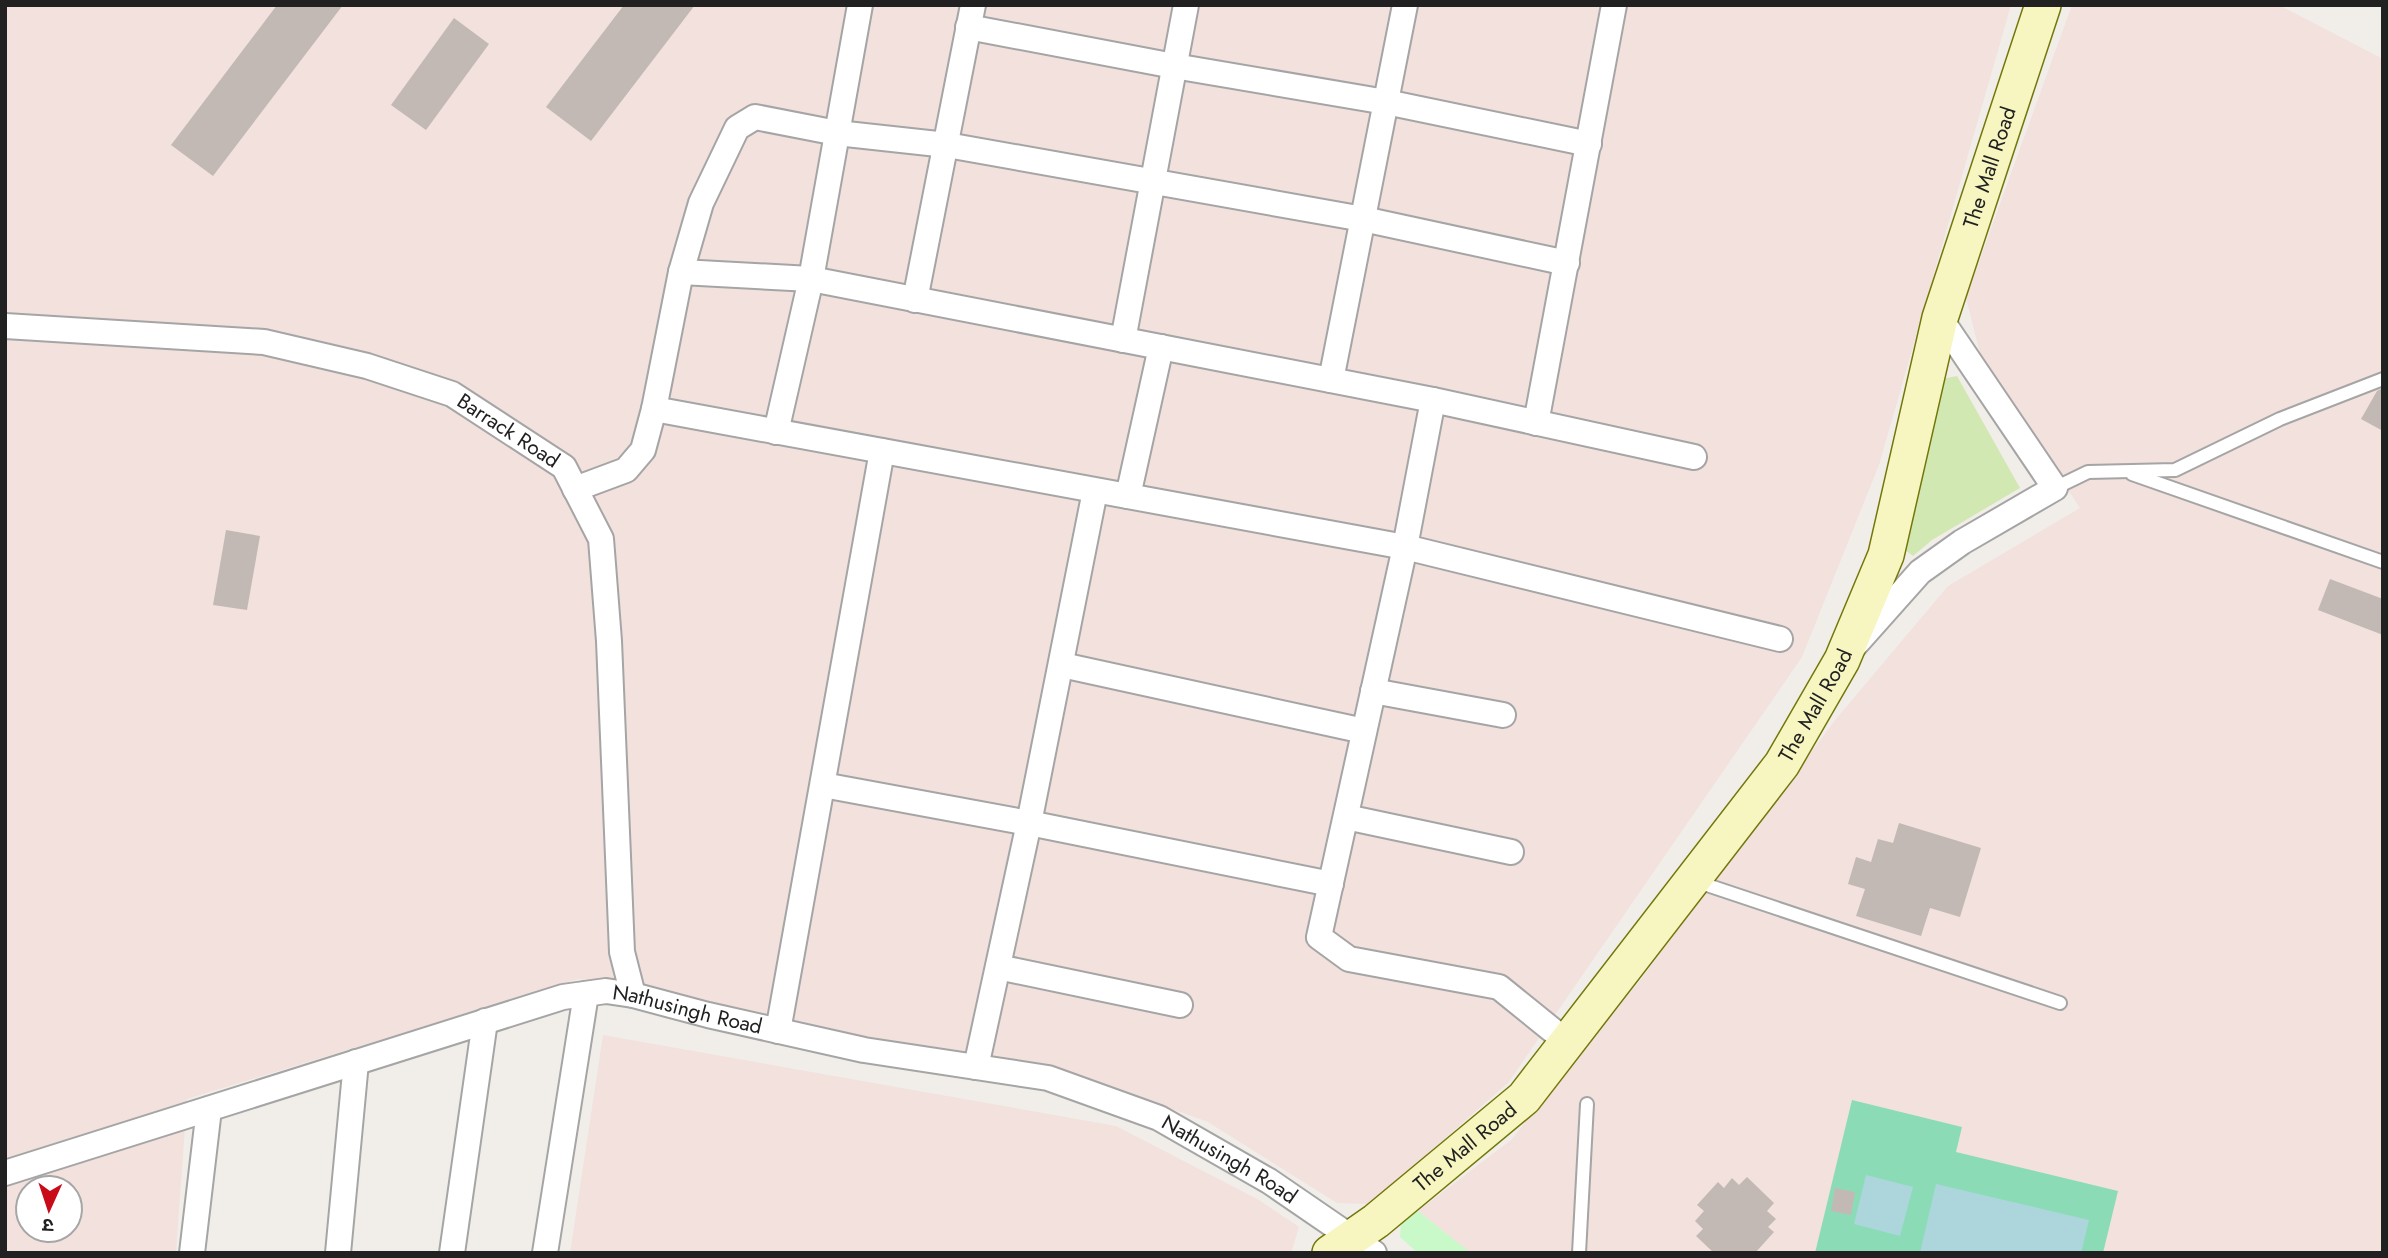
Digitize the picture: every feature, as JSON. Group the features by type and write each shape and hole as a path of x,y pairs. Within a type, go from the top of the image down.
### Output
{"street":[{"path":"776,432 811,279 860,5"},
{"path":"1123,340 1186,5"},
{"path":"1331,380 1405,5"},
{"path":"1536,423 1614,5"},
{"name":"The Mall Road","path":"1352,1247 1376,1221 1524,1098 1782,764 1842,660 1886,555 1940,318 2043,5"},
{"path":"915,300 970,16 1174,66 1386,102 1589,144"},
{"path":"575,489 626,470 643,450 654,409 681,272 701,203 737,128 755,117 837,133 947,145 1363,219 1567,263"},
{"path":"681,272 811,279 1433,400 1694,457"},
{"path":"1842,660 1920,572 1962,542 2055,488 1940,318"},
{"name":"Barrack Road","path":"5,326 264,342 368,366 452,394 564,467 601,539 609,654 622,952 633,995"},
{"path":"1128,496 1161,347"},
{"path":"1433,400 1405,547 1319,937 1349,959 1499,987 1567,1042"},
{"path":"654,409 1405,547 1780,639"},
{"path":"778,1031 882,451"},
{"path":"976,1067 1062,664 1095,491"},
{"path":"1062,664 1364,731"},
{"path":"1373,691 1503,715"},
{"path":"823,785 1029,823 1331,884"},
{"path":"1346,817 1511,852"},
{"path":"998,967 1180,1005"},
{"name":"Nathusingh Road","path":"5,1173 563,997 606,991 633,995 864,1050 1048,1078 1159,1118 1269,1181 1352,1247"},
{"path":"545,1253 586,994"},
{"path":"452,1253 485,1021"},
{"path":"338,1253 356,1062"},
{"path":"192,1253 209,1109"}],"lane":[{"path":"2055,488 2088,472 2175,470 2280,418 2383,379"},
{"path":"2123,471 2383,562"},
{"path":"1692,880 2060,1003"},
{"path":"1579,1253 1587,1104"}],"shaded area":[{"path":"5,5 2011,5 1879,465 1802,657 1508,1083 1370,1204 1337,1203 1208,1122 1095,1081 813,1028 612,982 578,979 187,1099 176,1253 5,1253"},
{"path":"2072,5 2279,5 2383,59 2383,1253 1471,1253 1418,1211 1511,1140 1638,983 1836,719 1948,586 2080,508 1981,357 1966,298"},
{"path":"603,1035 1116,1126 1259,1200 1299,1227 1291,1253 570,1253"}],"green space":[{"path":"1957,376 2020,488 1932,540 1913,556 1905,550 1942,379"},
{"path":"1852,1100 1962,1127 1956,1152 2118,1191 2103,1253 1815,1253"},
{"path":"1418,1211 1471,1253 1418,1253 1400,1237 1401,1223"}],"water":[{"path":"1866,1175 1913,1187 1900,1236 1854,1224"},
{"path":"1936,1184 2089,1220 2081,1253 1920,1253"}],"building":[{"path":"277,5 343,5 213,176 171,145"},
{"path":"624,5 695,5 591,141 546,107"},
{"path":"454,18 489,44 426,130 391,105"},
{"path":"2383,388 2383,431 2361,419 2377,391"},
{"path":"226,530 260,536 247,610 213,605"},
{"path":"2330,579 2383,599 2383,635 2318,610"},
{"path":"1899,823 1981,848 1960,917 1930,908 1921,936 1856,916 1865,889 1848,884 1856,857 1871,862 1878,839 1893,843"},
{"path":"1747,1177 1774,1203 1767,1211 1776,1219 1768,1227 1774,1232 1755,1253 1714,1253 1696,1236 1703,1229 1695,1221 1704,1211 1697,1205 1718,1182 1724,1188 1732,1178 1739,1185"},
{"path":"1835,1188 1855,1192 1851,1215 1831,1211"}]}
